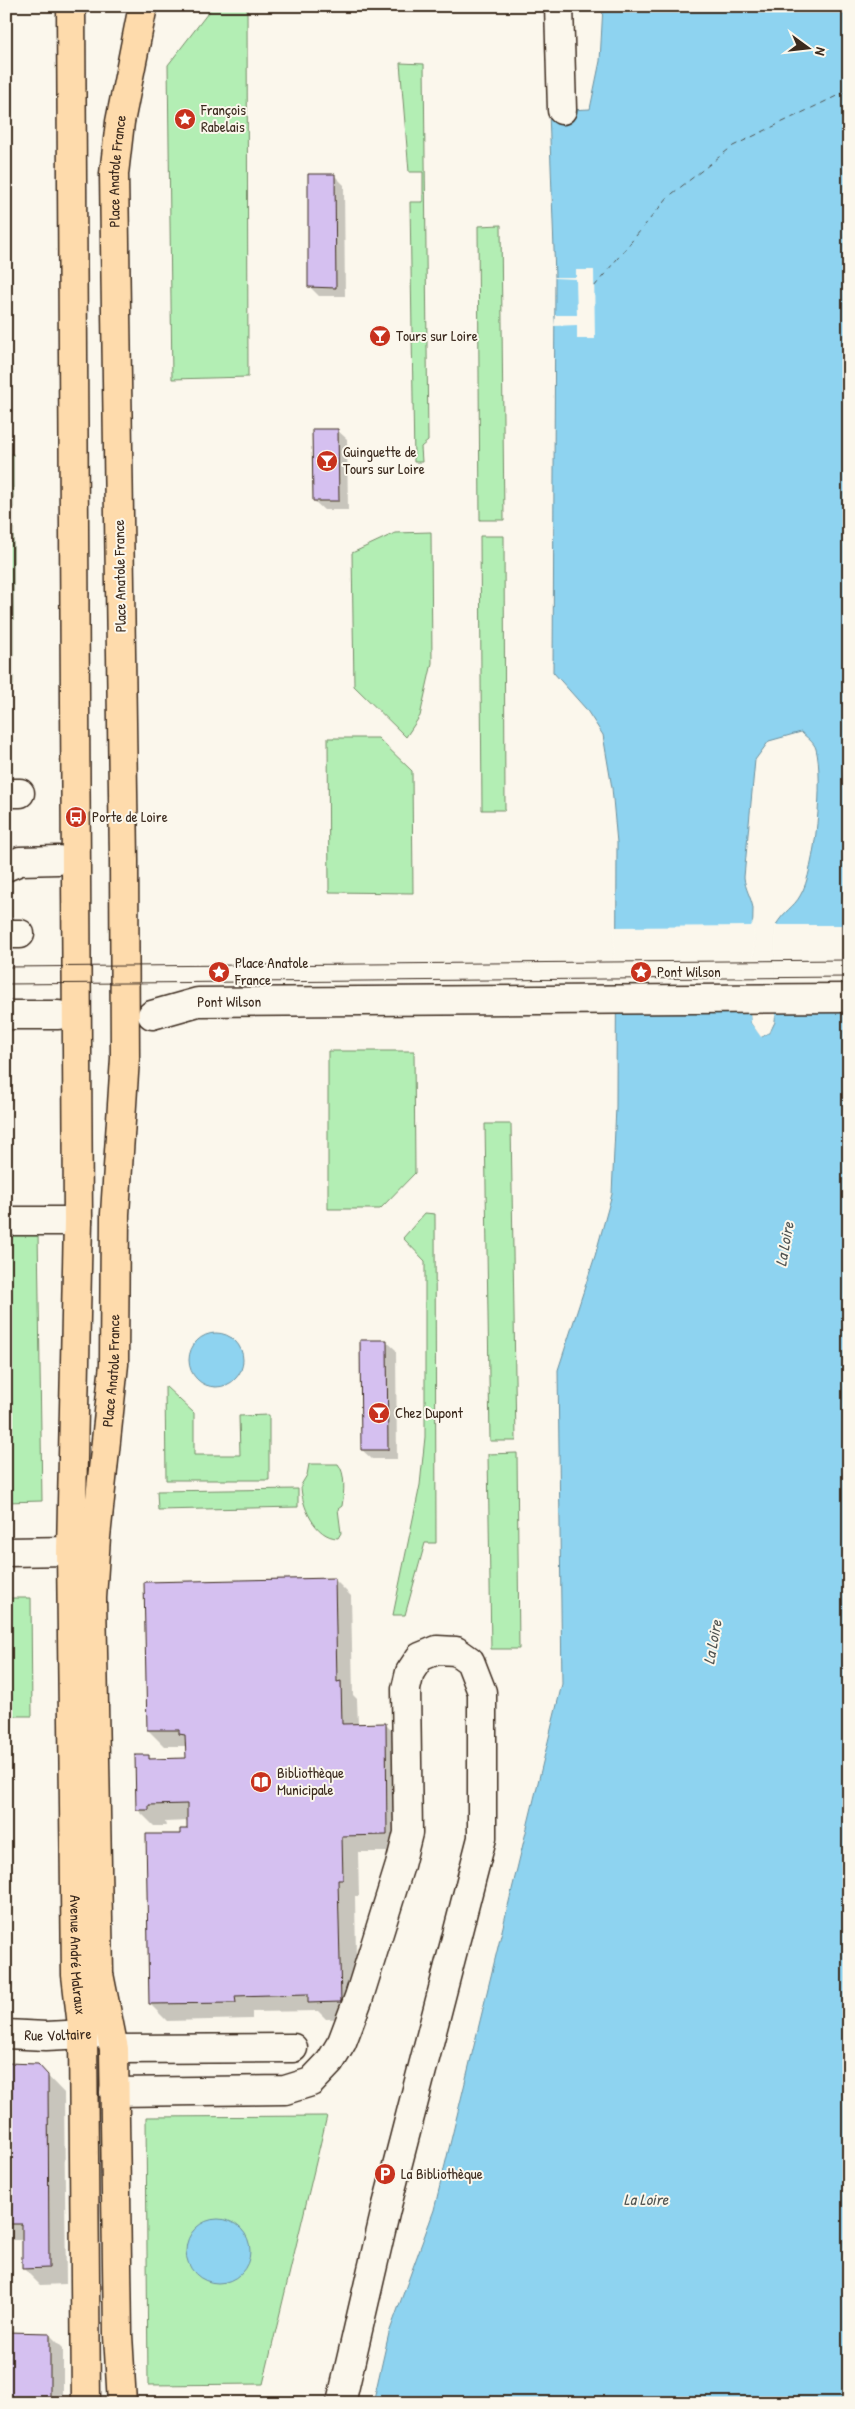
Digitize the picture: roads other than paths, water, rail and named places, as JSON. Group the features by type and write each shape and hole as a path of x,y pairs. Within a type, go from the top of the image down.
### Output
{"main road":[{"path":"71,6 78,1221"},
{"name":"Place Anatole France","path":"96,1536 114,1364 115,1214 125,1058 114,174 120,122 143,6"},
{"name":"Avenue André Malraux","path":"78,1221 71,1551 76,1975 83,2034 86,2403"},
{"name":"Avenue André Malraux","path":"96,1536 92,1598 99,1974 113,2041 118,2335 122,2403"}],"street":[{"path":"559,6 562,110"},
{"path":"6,867 20,861 58,860"},
{"name":"Pont Wilson","path":"152,1016 198,1002 849,998"},
{"path":"6,1015 58,1015"},
{"path":"6,1221 78,1221"},
{"path":"6,1552 71,1551"},
{"path":"114,2092 286,2090 311,2082 330,2062 342,2042 359,1997 408,1833 406,1689 410,1672 420,1657 437,1650 456,1651 470,1661 482,1692 482,1838 386,2209 341,2403"},
{"name":"Rue Voltaire","path":"6,2034 46,2036 83,2034 113,2041 293,2048"}],"water":[{"name":"La Loire","path":"603,6 849,6 849,2403 373,2403 389,2333 434,2210 562,1684 558,1370 595,1256 612,1194 616,1107 617,843 612,788 603,735 586,709 553,672 555,277 549,111 590,109 600,61","holes":["801,732 812,742 816,749 819,780 817,824 806,884 795,903 776,925 775,1022 770,1032 762,1037 751,1023 753,908 744,877 755,760 769,741"]},
{"path":"216,1333 226,1335 235,1341 241,1350 243,1360 241,1370 235,1379 226,1385 216,1387 206,1385 197,1379 191,1370 189,1360 191,1350 197,1341 206,1335"},
{"path":"218,2219 230,2221 241,2228 248,2239 250,2251 248,2263 241,2274 230,2281 218,2283 206,2281 195,2274 188,2263 186,2251 188,2239 195,2228 206,2221"}],"tram line":[{"path":"6,967 849,960"},
{"path":"6,984 849,977"}],"place":[{"name":"François Rabelais","path":"185,119"},
{"name":"Tours sur Loire","path":"380,336"},
{"name":"Guinguette de Tours sur Loire","path":"327,461"},
{"name":"Porte de Loire","path":"76,817"},
{"name":"Place Anatole France","path":"219,972"},
{"name":"Pont Wilson","path":"641,972"},
{"name":"Chez Dupont","path":"379,1413"},
{"name":"Bibliothèque Municipale","path":"261,1782"},
{"name":"La Bibliothèque","path":"385,2174"}]}
